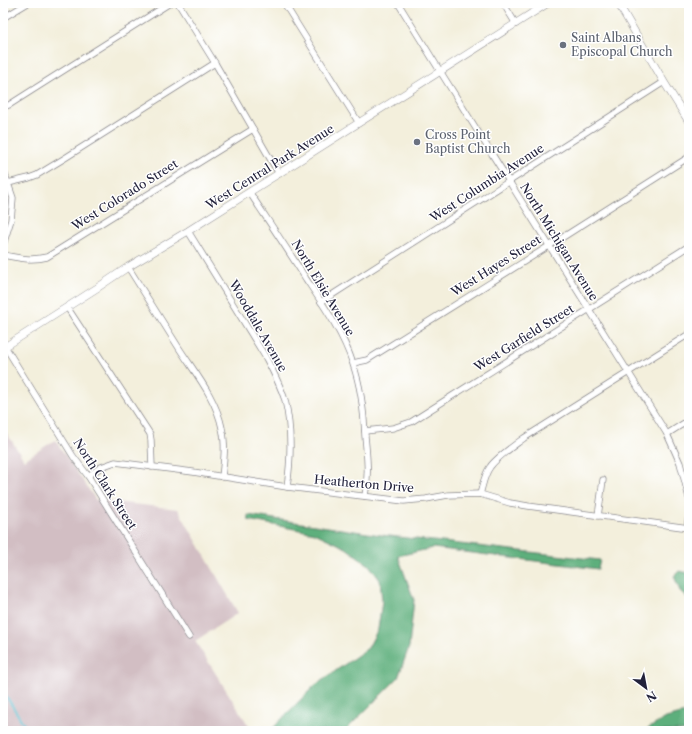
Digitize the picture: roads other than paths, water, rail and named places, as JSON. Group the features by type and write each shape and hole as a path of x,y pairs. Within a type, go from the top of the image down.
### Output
{"street":[{"path":"3,18 28,3"},
{"path":"3,107 31,91 170,3"},
{"path":"178,3 215,63 279,174"},
{"path":"284,3 359,123"},
{"name":"North Michigan Avenue","path":"398,3 667,434 680,463 689,498"},
{"path":"503,3 516,24"},
{"name":"West Central Park Avenue","path":"4,346 128,267 250,193 548,3"},
{"path":"618,3 689,122"},
{"path":"8,183 29,178 65,158 215,63"},
{"name":"West Columbia Avenue","path":"321,302 664,82"},
{"name":"West Colorado Street","path":"3,255 26,259 39,259 47,257 253,129"},
{"name":"West Hayes Street","path":"353,363 367,360 689,157"},
{"path":"3,169 13,198 11,220 3,245"},
{"name":"North Elsie Avenue","path":"250,193 336,326 353,363 364,416 367,455 367,483 365,496"},
{"name":"Wooddale Avenue","path":"188,231 266,358 277,379 285,400 290,428 290,466 287,487"},
{"name":"West Garfield Street","path":"365,431 393,428 411,422 689,246"},
{"path":"128,267 179,349 201,381 212,401 222,427 224,440 222,477"},
{"path":"67,307 150,434 152,467"},
{"path":"480,494 485,476 490,467 524,438 689,334"},
{"name":"North Clark Street","path":"4,346 72,456 88,476 189,637"},
{"path":"667,434 689,420"},
{"name":"Heatherton Drive","path":"88,476 102,467 115,462 193,472 287,487 404,501 448,495 480,494 510,503 528,506 688,528"},
{"path":"598,516 603,480"},
{"path":"688,528 689,514"}],"waterway":[{"path":"3,691 28,731"}],"place":[{"name":"Saint Albans Episcopal Church","path":"563,45"},
{"name":"Cross Point Baptist Church","path":"417,142"}]}
